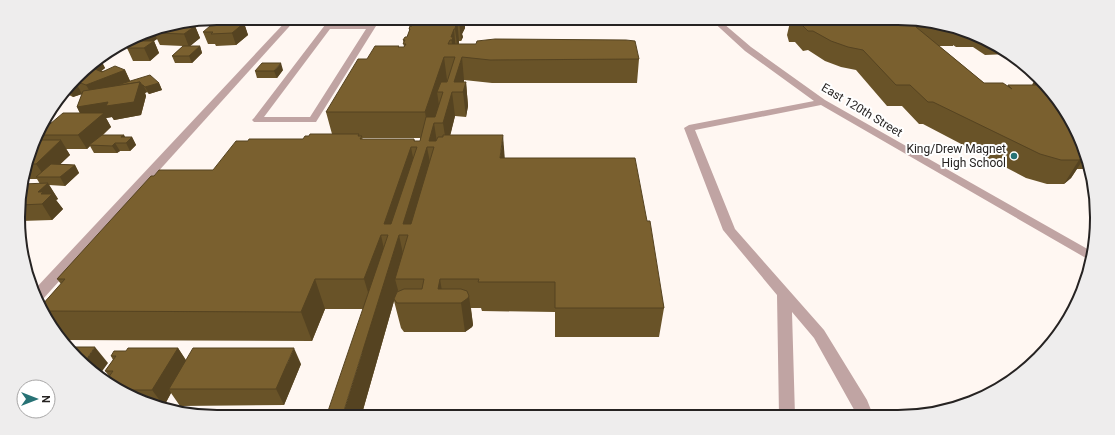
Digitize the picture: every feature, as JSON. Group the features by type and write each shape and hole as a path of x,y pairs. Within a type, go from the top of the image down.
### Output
{"street":[{"path":"41,292 287,25"},
{"name":"East 120th Street","path":"722,25 754,54 822,102 968,188 1086,254"},
{"path":"328,27 371,27 312,120 257,120 328,27"},
{"path":"822,102 689,128 729,230 819,334 863,410"},
{"path":"784,293 787,410"}],"building":[{"path":"242,25 232,33 211,34 213,32 203,32 210,26"},
{"path":"456,25 451,37 453,37 452,40 450,40 448,44 476,44 477,41 495,39 635,41 639,59 490,60 462,57 454,82 466,82 463,92 452,92 443,123 434,123 429,141 436,141 438,137 443,137 443,135 503,135 500,158 635,158 647,221 650,221 664,308 555,308 555,282 478,282 479,279 440,279 438,289 461,289 467,291 469,296 468,298 461,303 397,303 394,299 397,292 404,289 422,289 424,279 395,279 408,235 399,235 344,410 328,410 388,235 381,235 364,279 315,279 301,312 49,311 45,302 65,279 57,279 151,176 154,176 159,170 213,170 236,141 248,141 249,139 303,139 305,136 309,136 310,134 359,134 358,136 362,136 360,139 414,139 414,141 420,141 426,117 435,117 443,92 437,92 441,82 447,82 455,57 444,57 425,112 326,112 358,59 367,59 375,46 404,47 406,44 403,44 405,40 403,40 407,37 410,26","holes":["411,147 417,147 391,224 384,224","427,147 434,147 411,224 403,224"]},
{"path":"802,25 910,25 923,27 916,27 984,83 1003,83 1012,89 1008,85 1036,85 1033,83 1036,83 1050,100 1064,121 1081,159 1061,160 1040,154 933,102 928,102 910,85 896,85 863,50 848,47 831,41 813,31 808,31"},
{"path":"194,27 184,34 163,33"},
{"path":"142,41 154,41 144,48 127,48"},
{"path":"183,46 200,46 189,56 172,56"},
{"path":"262,63 281,63 274,71 255,71"},
{"path":"115,66 125,70 86,85 80,83 95,69 102,72"},
{"path":"150,75 159,83 145,87 140,82 114,86"},
{"path":"140,82 134,102 106,106 108,102 77,107 83,91"},
{"path":"63,113 104,113 78,135 44,135 50,124"},
{"path":"102,135 124,135 121,137 132,137 126,143 115,143 112,146 89,145"},
{"path":"42,140 61,140 36,164 33,164"},
{"path":"51,164 75,165 60,177 36,177"},
{"path":"48,183 38,192 43,192 41,194 52,194 42,204 25,205 28,184"},
{"path":"75,347 95,347 87,359"},
{"path":"128,348 178,348 152,390 132,390 109,377 113,371 105,371 116,356 111,356 114,351 126,351"},
{"path":"193,348 294,348 276,389 169,389"}],"place":[{"name":"King/Drew Magnet High School","path":"1014,156"}]}
